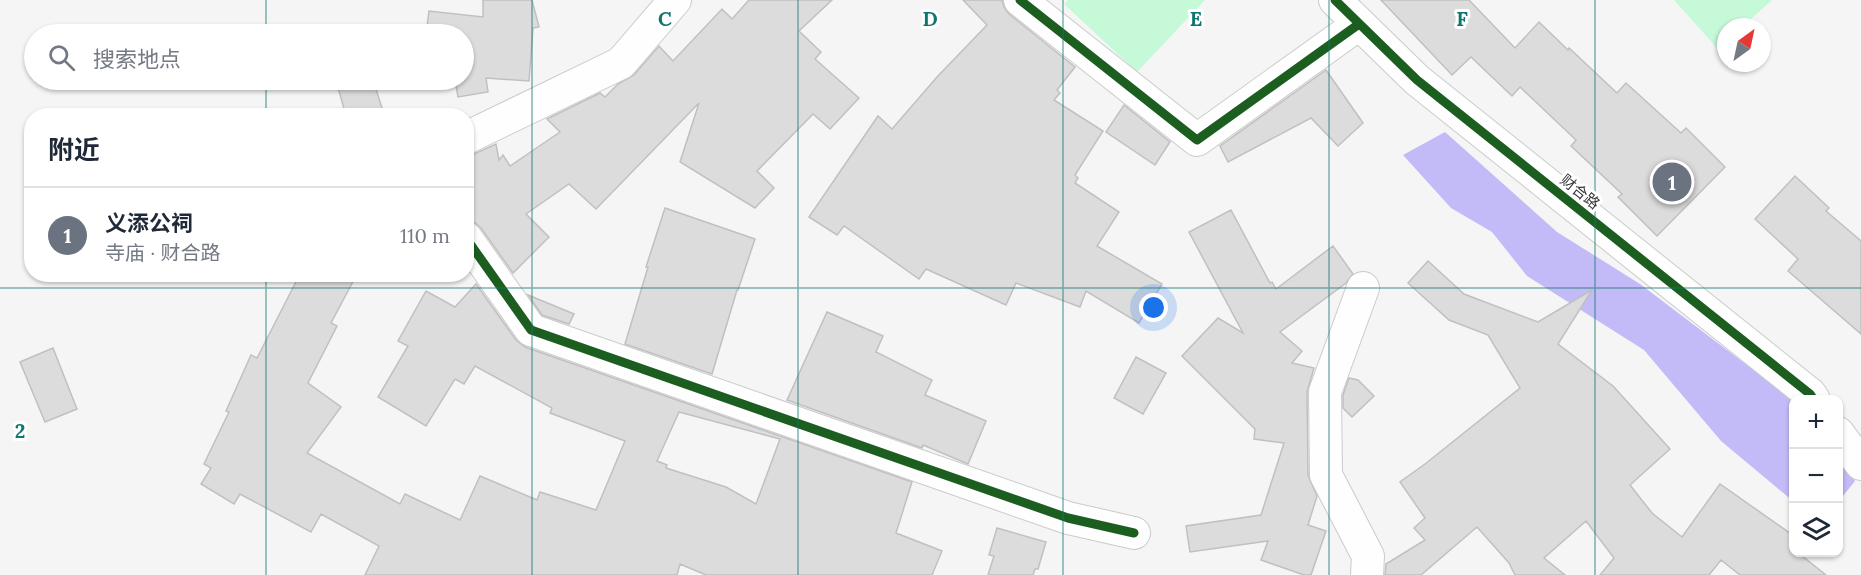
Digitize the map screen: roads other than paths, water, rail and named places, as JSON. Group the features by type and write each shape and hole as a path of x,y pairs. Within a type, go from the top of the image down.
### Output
{"street":[{"path":"474,134 621,63 675,0"},
{"path":"1020,0 1197,140 1359,24"},
{"name":"财合路","path":"1335,0 1417,80 1810,395"},
{"path":"474,249 531,330 1068,518 1134,533"},
{"path":"1364,288 1325,392 1326,475 1368,556 1367,575"},
{"path":"1843,439 1861,464"}],"place":[{"name":"义添公祠","path":"1672,182"}]}
